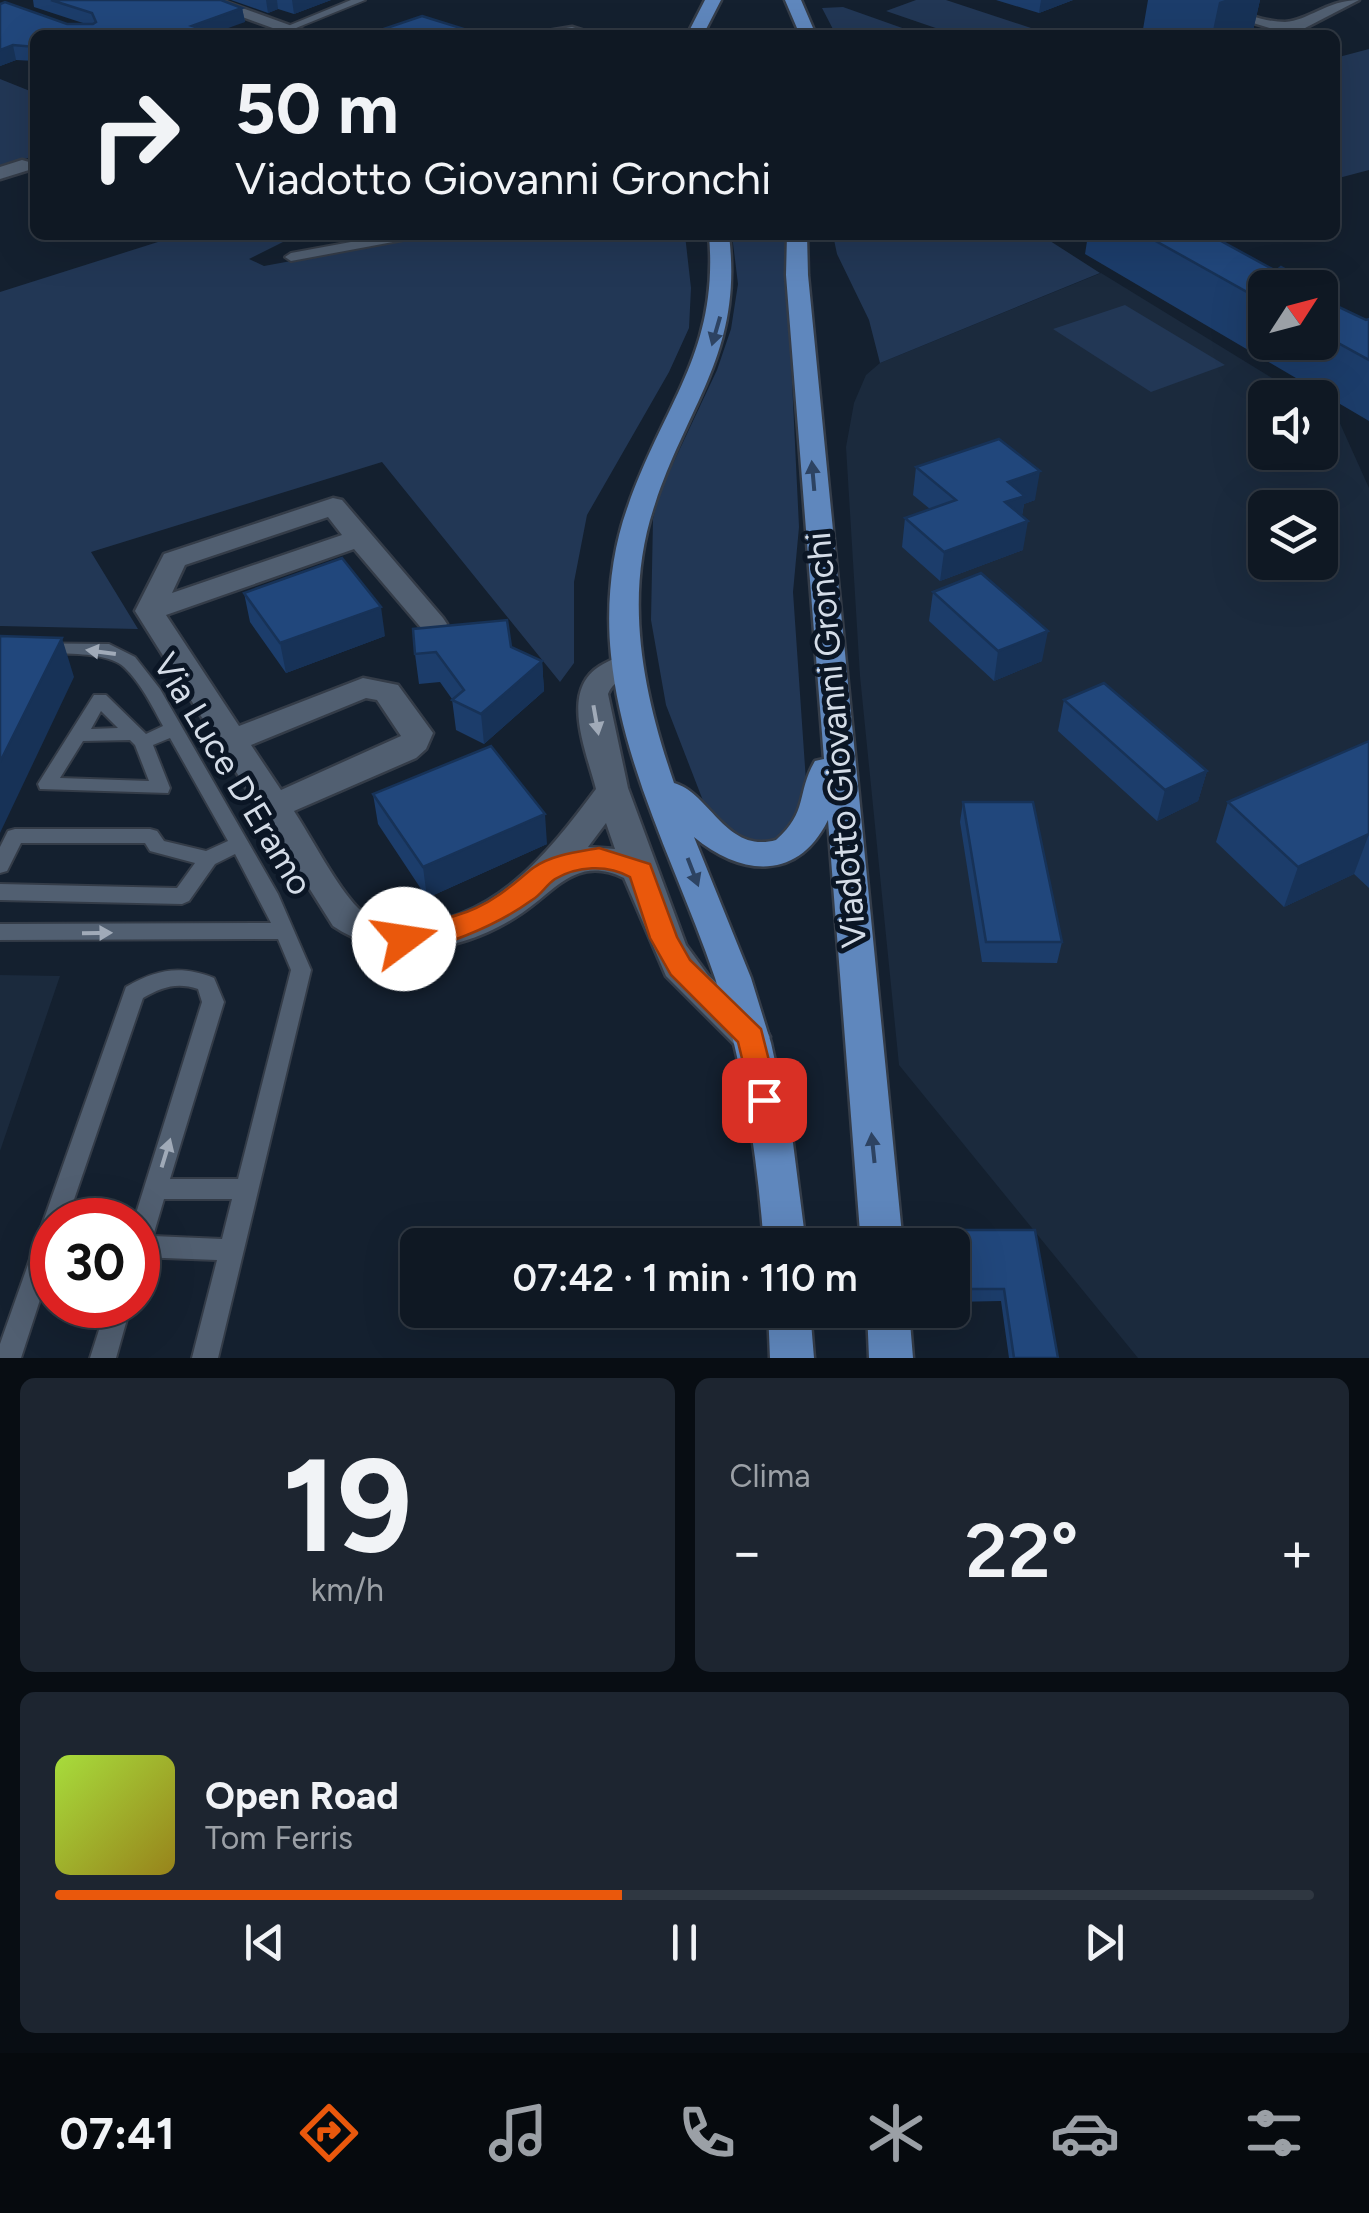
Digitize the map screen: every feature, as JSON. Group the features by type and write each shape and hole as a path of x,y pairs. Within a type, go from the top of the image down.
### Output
{"main road":[{"path":"698,30 714,0"},
{"path":"782,0 806,30"},
{"path":"793,0 806,30"},
{"path":"719,240 725,285 720,322 641,504 629,547 623,614 626,665 645,743 751,1037 769,1126 782,1228"},
{"name":"Viadotto Giovanni Gronchi","path":"797,240 798,300 830,689 880,1228"},
{"path":"645,743 672,793 704,831 738,853 774,856 806,835 819,809 826,772 830,689"},
{"path":"791,1328 792,1358"},
{"path":"889,1328 891,1358"}],"street":[{"path":"204,0 294,30"},
{"path":"1186,0 1284,27 1302,24 1351,0"},
{"path":"0,173 22,166"},
{"path":"148,612 174,560 334,506 433,624"},
{"path":"148,612 359,538"},
{"path":"148,612 344,917 370,934 404,939 429,936 505,906 528,891 613,790"},
{"path":"626,665 600,680 593,698 613,790 640,871 664,938 680,967 751,1037"},
{"path":"232,741 363,688 387,692 417,733 416,741 406,750 274,806"},
{"path":"543,874 574,862 599,858 618,860 640,871"}],"lane":[{"path":"288,28 360,0"},
{"path":"291,257 383,240"},
{"name":"Via Luce D'Eramo","path":"0,650 109,650 129,661 145,679 239,844 301,970 205,1358"},
{"path":"100,699 139,738 161,788 47,784 100,699"},
{"path":"77,736 139,738 174,729"},
{"path":"0,866 15,836 150,836 157,846 208,858"},
{"path":"0,892 182,896 208,858 239,844"},
{"name":"Via Luce D'Eramo","path":"0,932 284,931"},
{"path":"64,1198 134,993 165,976 189,976 207,984 213,1002 152,1198"},
{"path":"155,1189 247,1190"},
{"path":"160,1247 231,1250"},
{"path":"8,1358 30,1293"},
{"path":"103,1358 112,1328"}],"shaded area":[{"path":"916,0 946,0 1037,30 941,30 886,11"},
{"path":"843,7 908,30 833,30 822,8"},
{"path":"1369,49 1369,170 1340,178 1340,57"},
{"path":"0,79 30,91 30,157 0,166"},
{"path":"164,240 287,240 249,259 264,266 405,240 686,240 691,288 689,328 669,372 587,515 574,582 574,663 560,682 382,462 91,552 138,629 0,626 0,292"},
{"path":"733,240 785,240 799,527 793,592 807,796 788,840 744,846 707,811 666,705 651,620 653,519 660,491 717,370 731,329 738,284"},
{"path":"834,240 1049,240 1100,273 880,363 869,320"},
{"path":"1101,273 1275,380 1248,380 1248,470 1338,470 1338,419 1369,488 1369,1358 1138,1358 899,1065 860,676 846,447 854,403 866,375 880,363"},
{"path":"1125,305 1225,365 1151,392 1053,329"},
{"path":"0,975 60,976 0,1151"}],"building":[{"path":"51,0 221,0 242,8 192,26 200,30 30,30 30,47 13,45 0,50 0,4 5,2 67,24 93,24 96,22 92,13"},
{"path":"422,16 467,30 381,30"},
{"path":"1154,240 1219,240 1274,270 1248,270 1248,293"},
{"path":"1338,307 1369,319 1369,360 1338,343"},
{"path":"999,439 1040,471 1008,482 1025,496 1005,502 1028,521 944,552 905,518 956,500 916,467"},
{"path":"342,558 381,607 280,643 244,593"},
{"path":"981,573 1048,631 998,651 933,592"},
{"path":"507,620 511,647 542,661 481,714 452,700 464,690 436,652 415,654 413,629"},
{"path":"0,636 62,638 0,762"},
{"path":"1104,683 1207,771 1165,790 1064,700"},
{"path":"1369,741 1369,834 1298,867 1228,802"},
{"path":"491,746 545,814 423,867 373,794"},
{"path":"963,802 1033,802 1062,942 986,942"},
{"path":"970,1230 1035,1230 1058,1358 1014,1358 1004,1289 970,1289"}],"route":[{"path":"404,939 429,936 488,915 528,891 543,874 564,864 599,858 629,864 640,871 664,938 680,967 751,1037 764,1100"}]}
